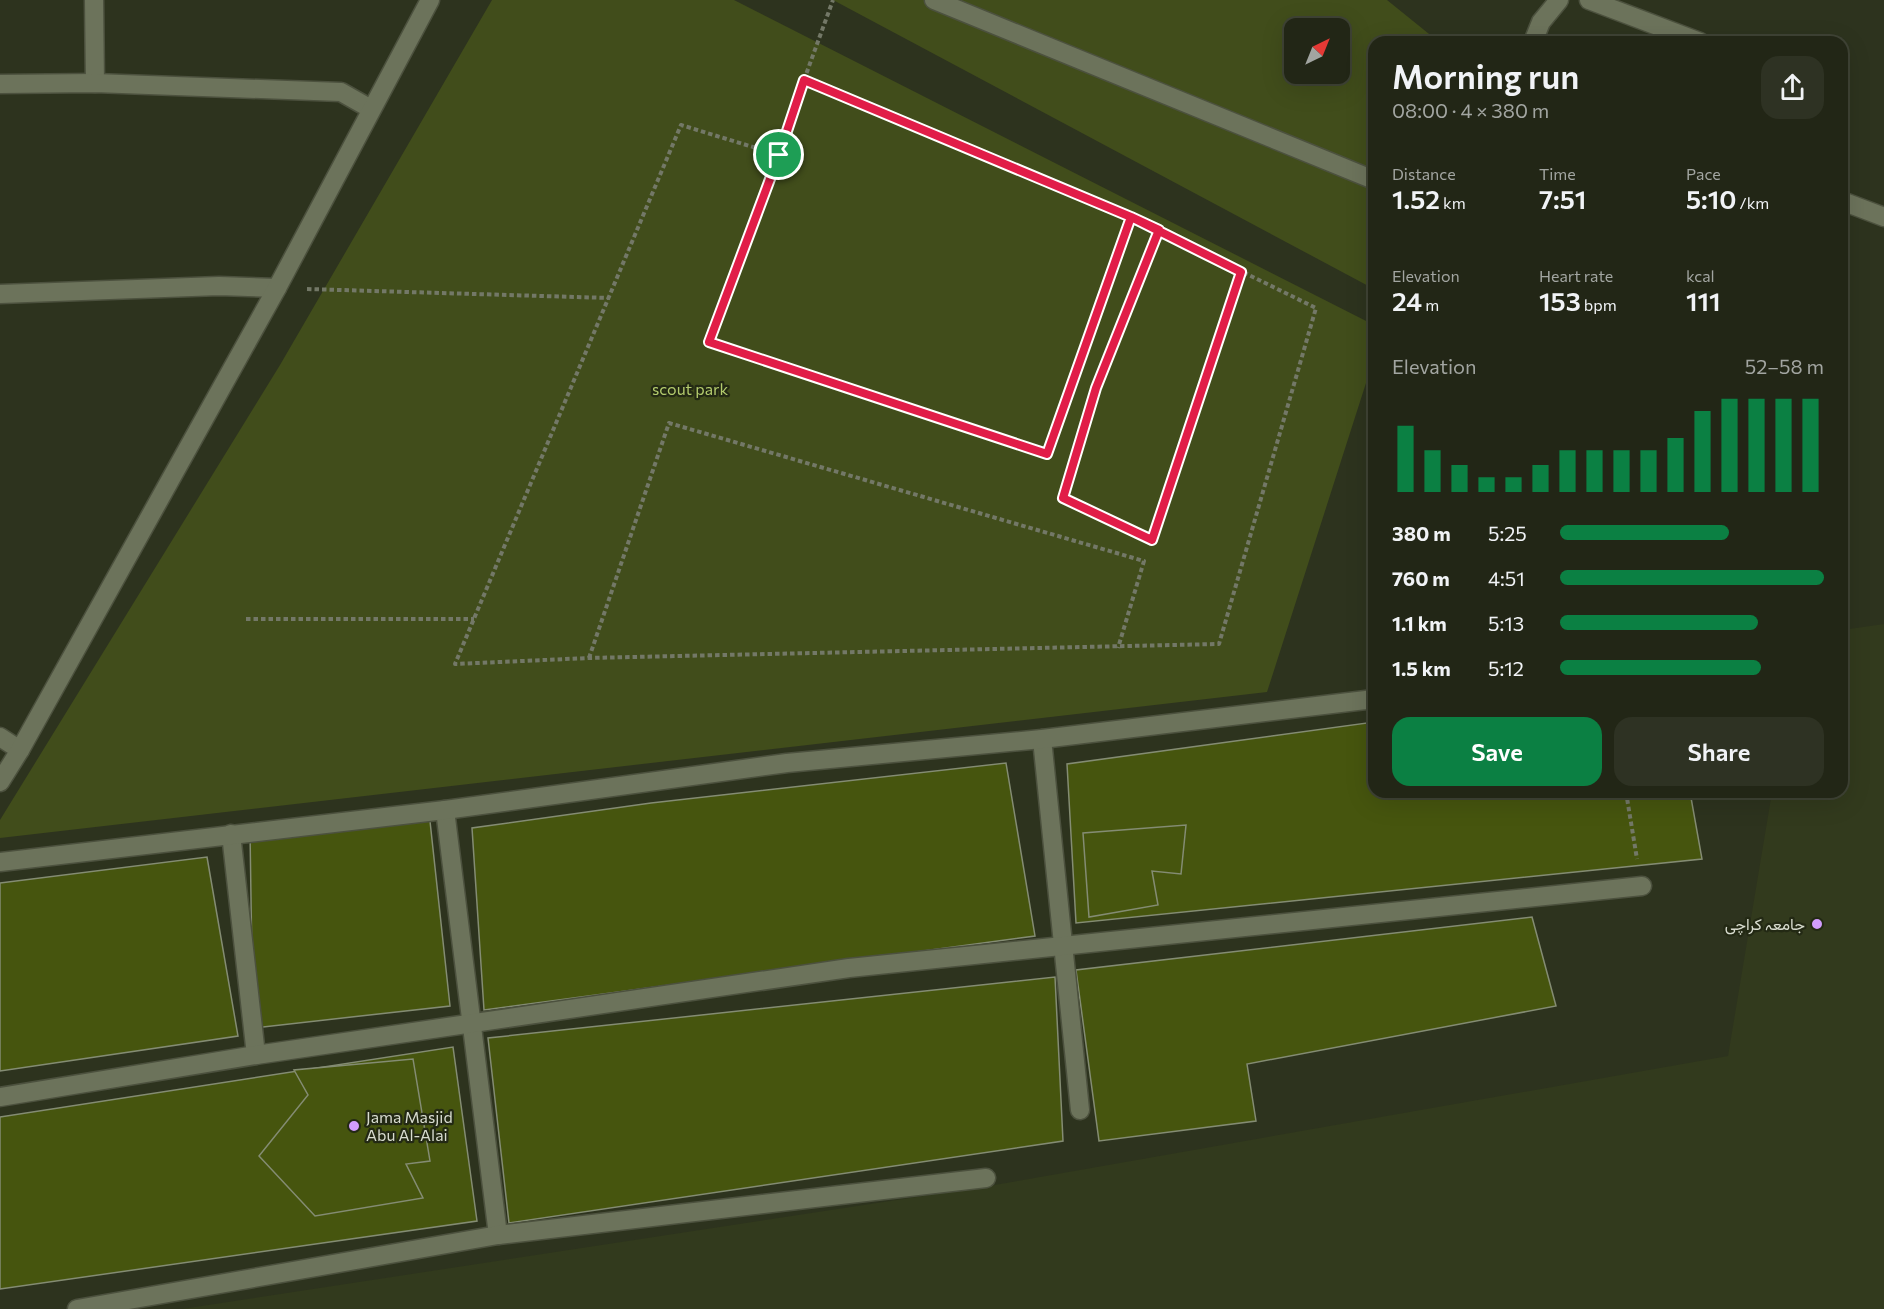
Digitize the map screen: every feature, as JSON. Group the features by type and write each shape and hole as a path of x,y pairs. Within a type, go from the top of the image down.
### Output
{"street":[{"path":"94,0 95,83"},
{"path":"0,782 277,288 430,0"},
{"path":"934,0 1368,178"},
{"path":"1535,36 1541,22 1559,0"},
{"path":"1589,0 1684,36"},
{"path":"0,84 95,83 342,93 371,109"},
{"path":"1848,203 1884,217"},
{"path":"0,294 219,286 277,288"},
{"path":"0,862 445,810 787,763 1042,739 1368,700"},
{"path":"0,737 20,750"},
{"path":"1042,739 1080,1110"},
{"path":"445,810 498,1235"},
{"path":"231,834 255,1054"},
{"path":"0,1097 255,1054 849,968 1642,886"},
{"path":"77,1309 498,1235 986,1178"}],"path":[{"path":"833,0 779,155 709,342 1047,454 1131,217"},
{"path":"779,155 681,125 454,664 589,658 1219,644 1316,308 1131,217 804,80"},
{"path":"1159,230 1096,388 1063,498 1152,540 1241,272"},
{"path":"277,288 609,298"},
{"path":"589,658 669,423 1144,561 1118,648"},
{"path":"246,619 474,619"},
{"path":"1627,798 1642,886"}],"shaded area":[{"name":"جامعہ کراچی","path":"1884,624 1884,1309 182,1309 989,1186 1728,1056 1771,798 1848,798 1848,629"}],"green space":[{"name":"scout park","path":"492,0 734,0 1368,322 1368,377 1267,692 0,838 0,820 280,365"},
{"path":"833,0 1387,0 1432,36 1368,36 1368,286"}],"building":[{"path":"1368,723 1368,798 1691,798 1702,859 1076,923 1067,764"},
{"path":"1006,763 1035,936 484,1010 472,828 651,803"},
{"path":"429,812 450,1006 253,1028 250,832"},
{"path":"1186,825 1181,874 1152,871 1158,905 1089,917 1083,833"},
{"path":"207,857 238,1036 0,1071 0,883"},
{"path":"1532,917 1556,1006 1247,1064 1256,1121 1099,1141 1076,970"},
{"path":"1055,977 1063,1141 509,1223 488,1038"},
{"path":"453,1047 477,1221 0,1289 0,1117"},
{"name":"Jama Masjid Abu Al-Alai","path":"413,1059 430,1161 406,1164 423,1198 315,1216 259,1156 308,1095 294,1070"}],"place":[{"name":"جامعہ کراچی","path":"1817,924"},
{"name":"Jama Masjid Abu Al-Alai","path":"354,1126"}],"route":[{"path":"779,155 709,342 1047,454 1131,217 1159,230 1096,388 1063,498 1152,540 1241,272 1159,230 1131,217 804,80 779,155"}]}
